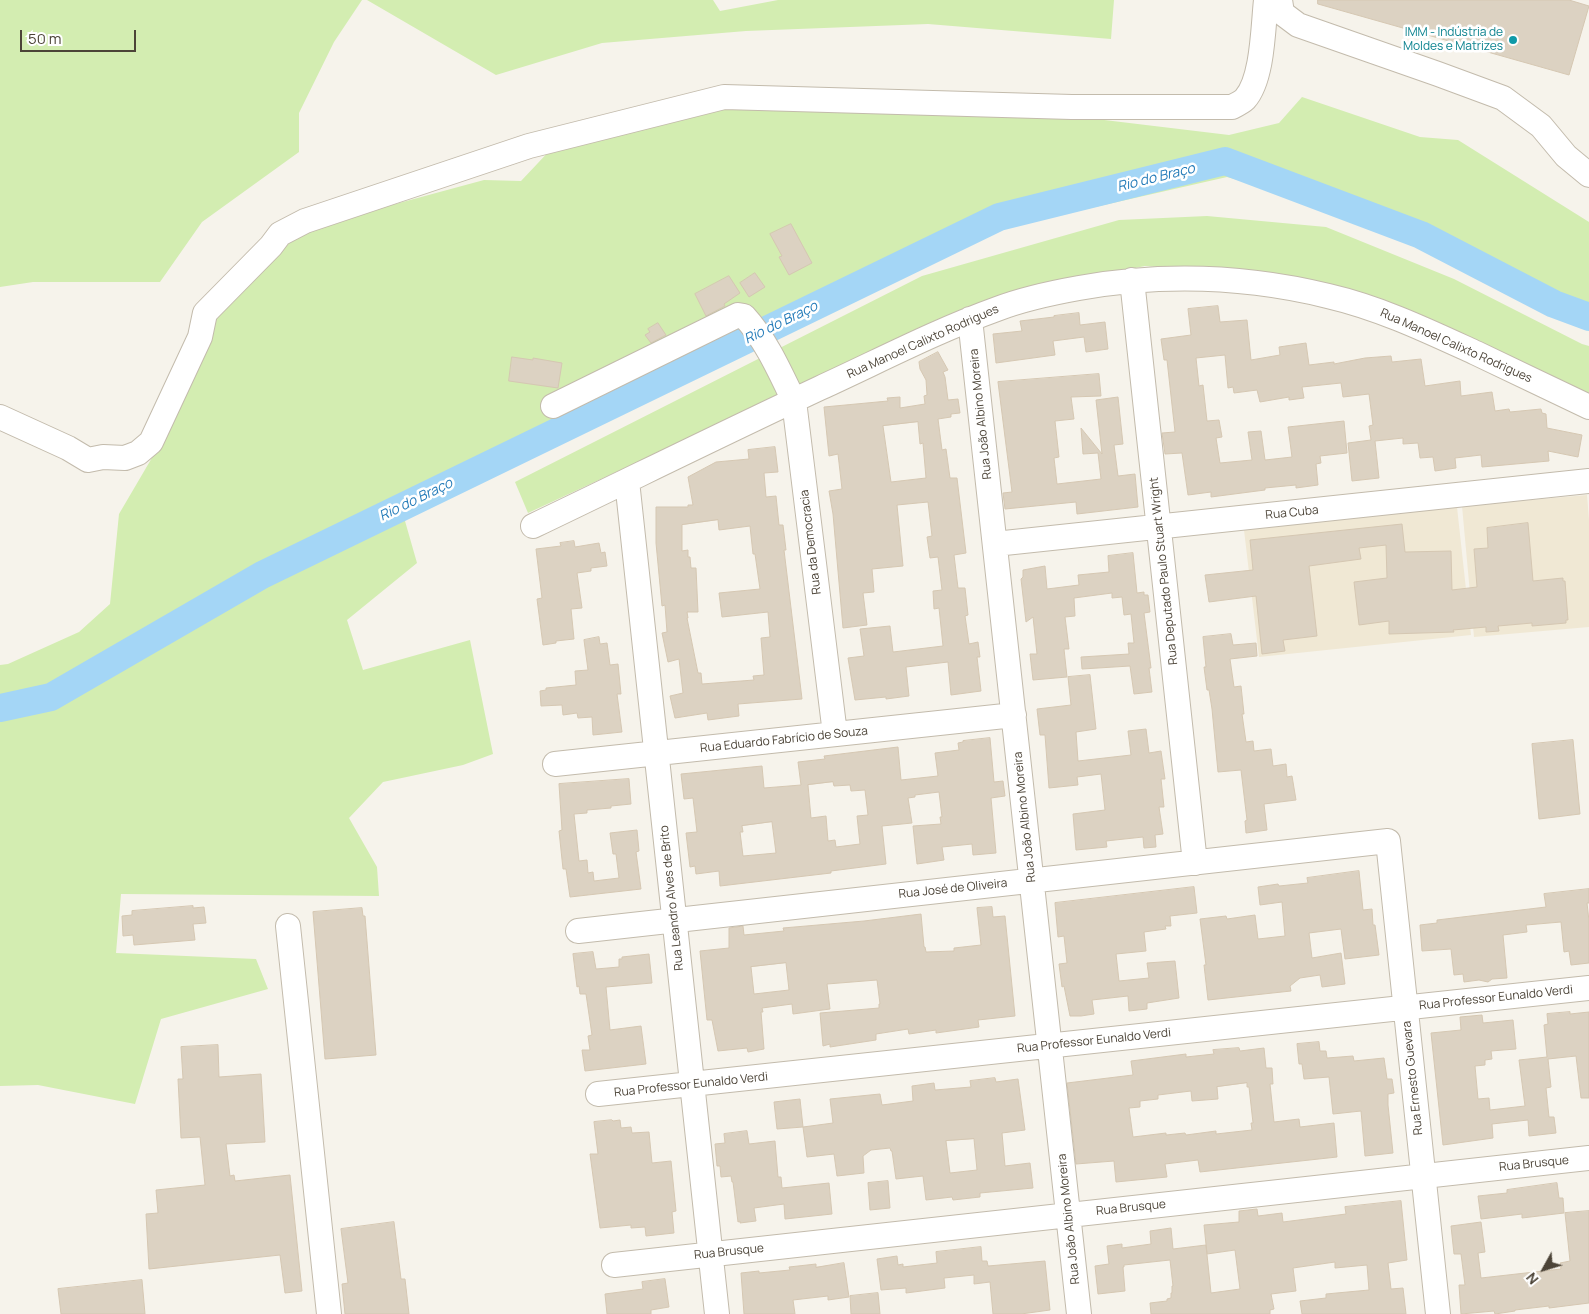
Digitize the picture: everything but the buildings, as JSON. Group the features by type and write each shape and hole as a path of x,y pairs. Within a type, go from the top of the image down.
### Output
{"street":[{"path":"0,418 68,448 88,460 104,457 125,458 138,453 151,442 200,338 205,313 271,246 280,234 305,221 530,146 724,97 1072,106 1232,107 1245,99 1254,85 1258,72 1266,0"},
{"path":"1280,0 1282,13 1298,25 1503,98 1541,126 1566,156 1589,175"},
{"name":"Rua Manoel Calixto Rodrigues","path":"533,526 794,400 970,319 998,308 1048,294 1098,284 1132,280 1191,278 1248,281 1285,286 1330,296 1402,320 1589,407"},
{"name":"Rua Deputado Paulo Stuart Wright","path":"1132,280 1195,863"},
{"name":"Rua da Democracia","path":"554,406 738,315 744,316 751,322 794,400 835,734"},
{"name":"Rua João Albino Moreira","path":"970,319 1079,1314"},
{"name":"Rua Leandro Alves de Brito","path":"627,481 717,1314"},
{"name":"Rua Cuba","path":"995,544 1589,481"},
{"name":"Rua Eduardo Fabrício de Souza","path":"555,764 1014,715"},
{"name":"Rua José de Oliveira","path":"578,931 1388,841"},
{"name":"Rua Ernesto Guevara","path":"1388,841 1438,1314"},
{"path":"288,926 329,1314"},
{"name":"Rua Professor Eunaldo Verdi","path":"598,1094 1589,988"},
{"name":"Rua Brusque","path":"614,1265 1589,1158"}],"shaded area":[{"path":"1587,495 1589,520 1589,627 1474,637 1462,506"},
{"path":"1457,507 1471,635 1259,657 1244,530"}],"green space":[{"path":"0,0 362,0 334,42 299,113 299,152 202,222 160,282 33,282 0,287"},
{"path":"367,0 713,0 720,11 778,0 1114,0 1111,39 928,24 746,31 602,43 496,75"},
{"path":"1302,97 1420,137 1458,140 1589,222 1589,326 1491,284 1452,262 1280,192 1227,177 1003,228 839,303 535,453 403,514 417,563 347,620 363,670 470,640 493,754 463,765 383,782 349,818 377,867 379,896 121,894 116,953 256,959 268,989 161,1019 135,1104 38,1085 0,1086 0,665 8,664 79,632 110,604 119,514 153,456 183,395 220,301 292,232 484,180 521,181 554,146 727,107 988,106 1229,135 1279,123"},
{"path":"1207,216 1326,227 1454,279 1589,346 1589,399 1393,308 1297,277 1145,266 1016,292 895,342 528,513 515,482 922,276 1119,220"}],"waterway":[{"name":"Rio do Braço","path":"0,708 51,697 262,575 999,217 1225,161 1421,235 1554,304 1589,317"}],"place":[{"name":"IMM - Indústria de Moldes e Matrizes","path":"1513,40"}]}
